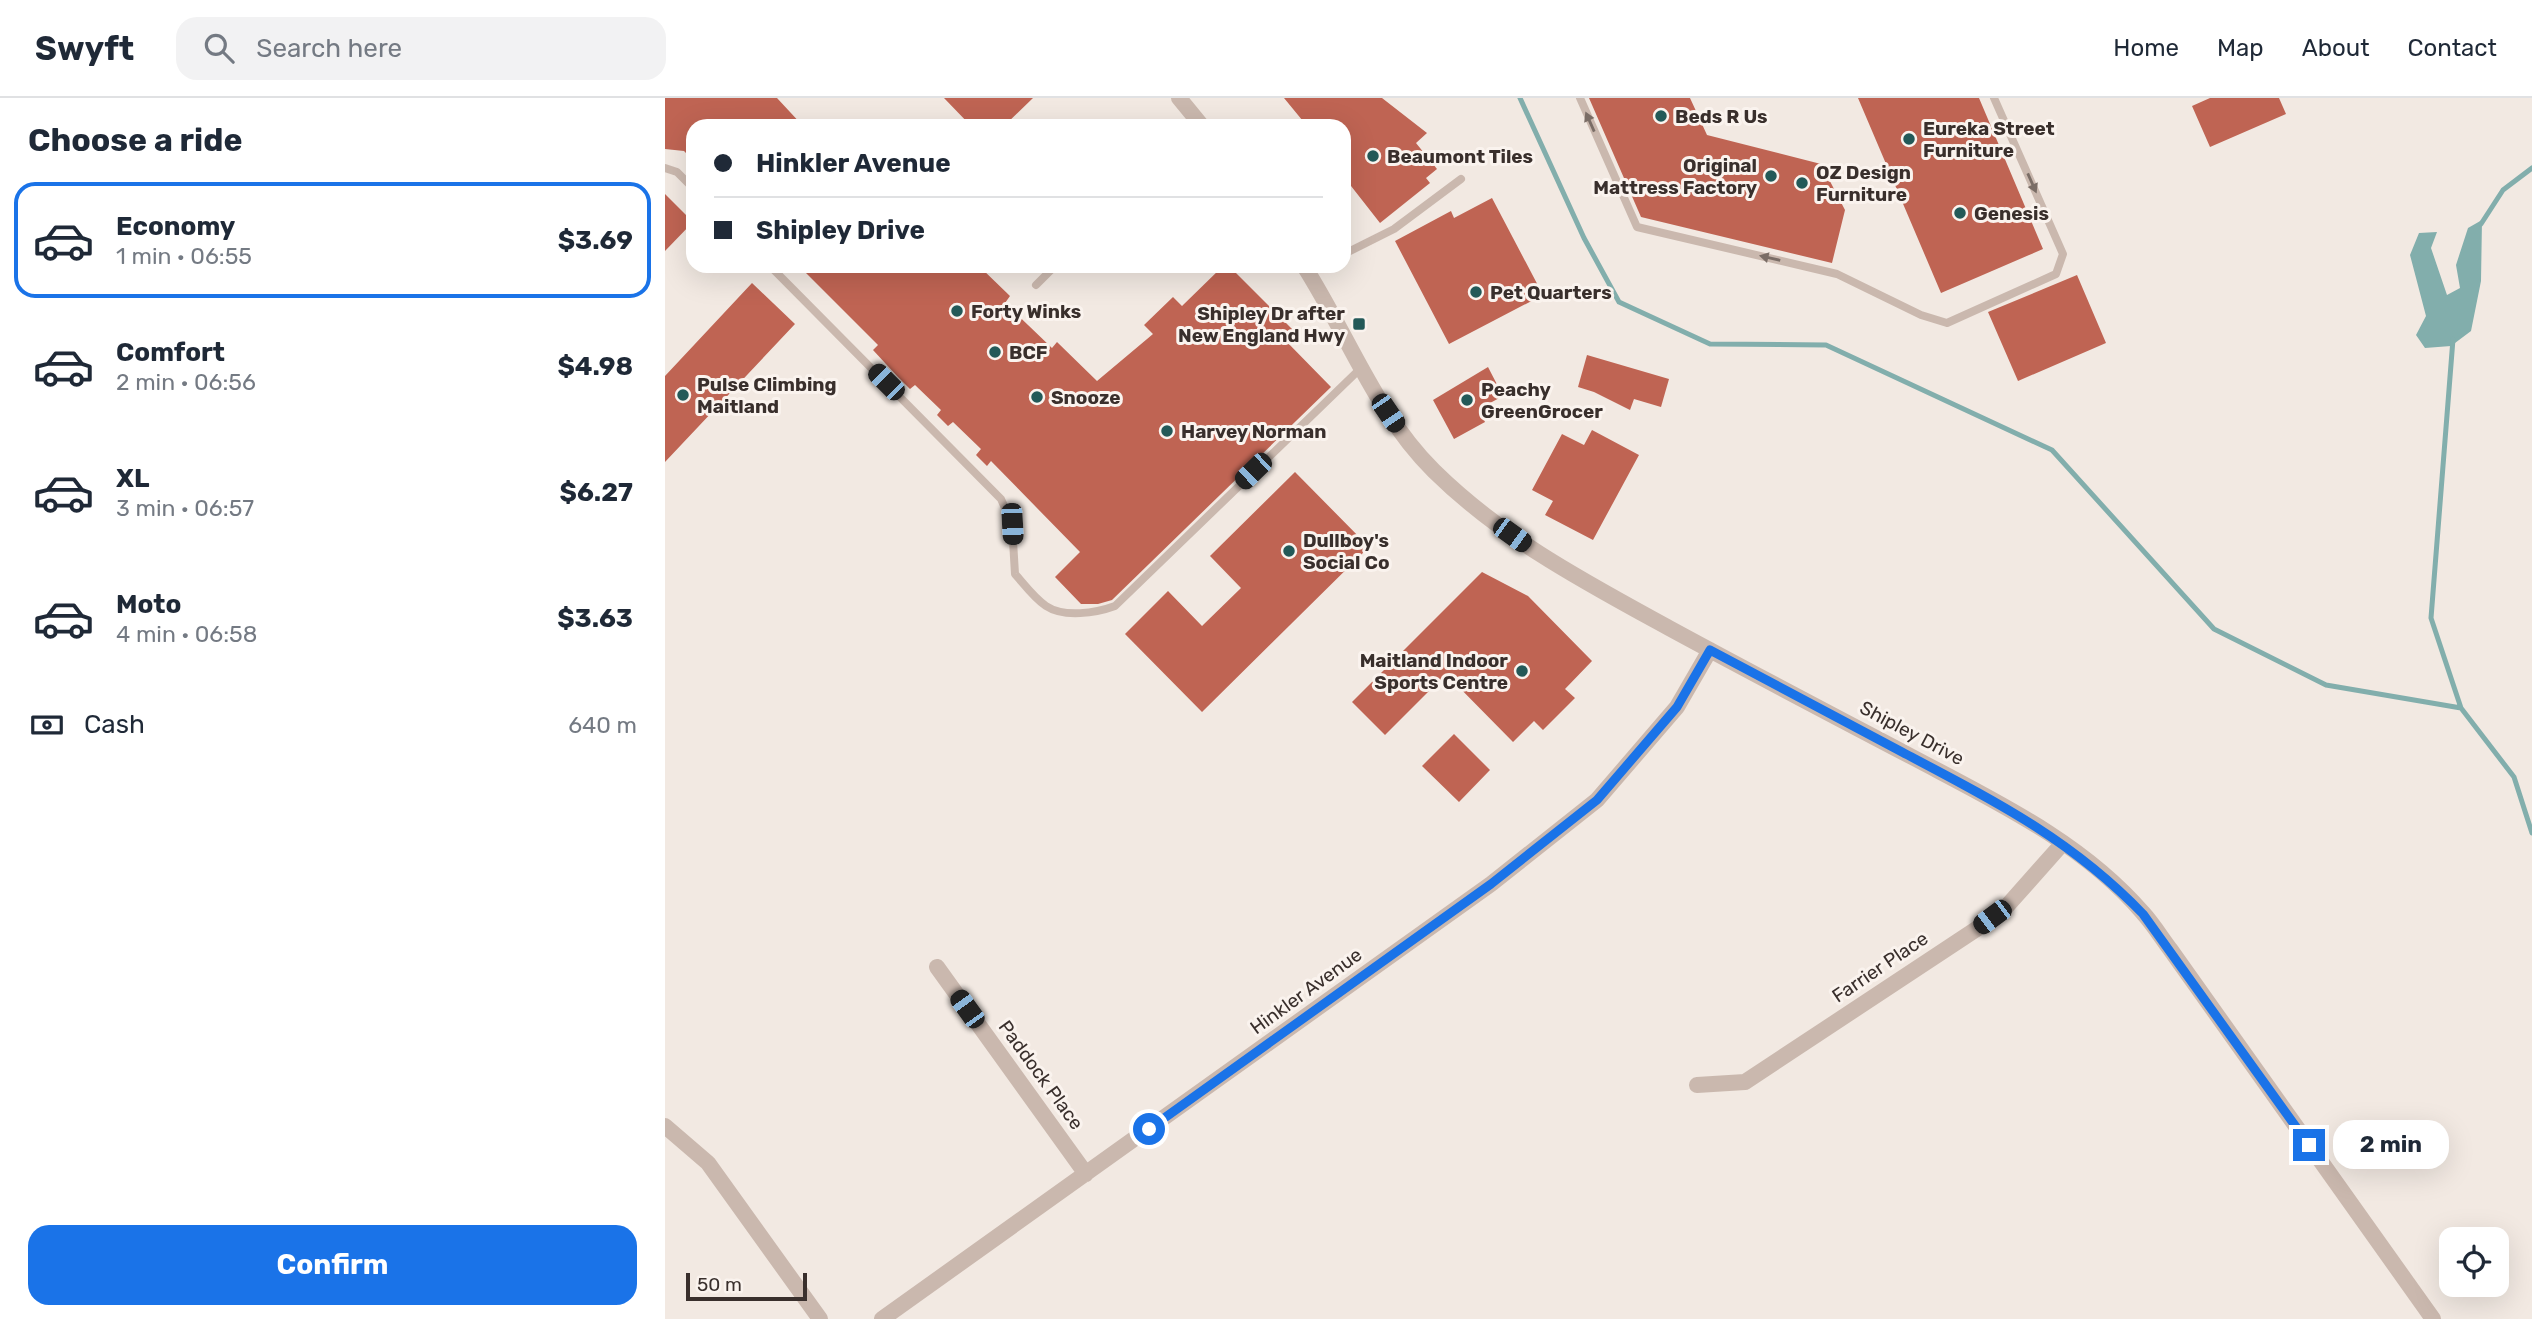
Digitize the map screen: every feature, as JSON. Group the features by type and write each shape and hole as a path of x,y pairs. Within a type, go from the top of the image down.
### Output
{"street":[{"path":"1179,98 1195,119"},
{"name":"Shipley Drive","path":"1314,273 1362,367 1411,447 1435,472 1496,523 1545,559 2008,808 2063,843 2121,890 2143,914 2433,1319"},
{"name":"Hinkler Avenue","path":"882,1319 1491,884 1597,800 1677,707 1710,650"},
{"name":"Farrier Place","path":"1697,1085 1745,1082 2007,906 2063,843"},
{"name":"Paddock Place","path":"937,968 1086,1174"},
{"path":"665,1126 708,1164 820,1319"}],"lane":[{"path":"1580,98 1637,227 1837,274 1921,315 1947,323 2056,274 2063,254 1994,98"},
{"path":"665,168 677,172 686,181"},
{"path":"1351,250 1394,229 1461,178"},
{"path":"777,273 1001,499 1012,524 1015,575 1046,606 1059,612 1100,612 1115,606 1362,367"},
{"path":"1036,285 1048,273"}],"water":[{"path":"2482,220 2481,281 2471,331 2451,346 2425,348 2416,335 2426,316 2410,255 2419,233 2437,232 2431,248 2447,295 2460,288 2456,265 2468,228"}],"building":[{"path":"665,98 777,98 796,119 686,119 686,153 665,149"},
{"path":"944,98 1033,98 1011,119 964,119"},
{"path":"1284,98 1382,98 1427,133 1416,143 1437,169 1426,178 1430,183 1380,223 1351,186 1351,119 1301,119"},
{"path":"1589,98 1690,98 1707,135 1821,164 1845,210 1832,263 1641,217"},
{"path":"1858,98 1979,98 2043,249 1941,293"},
{"path":"2210,98 2279,98 2286,114 2210,147 2192,106"},
{"path":"665,194 686,215 686,229 665,251"},
{"path":"1492,198 1543,295 1449,344 1395,241 1451,211 1454,218"},
{"name":"Harvey Norman","path":"806,273 986,273 1010,296 1005,303 1052,348 1057,342 1097,381 1153,334 1144,325 1173,297 1182,306 1216,273 1236,273 1294,331 1285,340 1331,387 1112,600 1098,604 1081,604 1055,577 1080,552 991,461 987,466 976,455 981,449 953,422 948,426 937,415 941,410 915,385 910,389 897,376 873,350 878,345"},
{"path":"2077,275 2106,343 2018,381 1988,312"},
{"path":"752,283 795,324 665,462 665,376"},
{"path":"1587,355 1669,379 1661,407 1634,399 1630,410 1578,387"},
{"path":"1488,367 1503,396 1479,409 1485,422 1454,439 1433,400"},
{"path":"1592,430 1639,455 1593,540 1545,515 1553,501 1532,490 1562,434 1584,445"},
{"path":"1295,472 1369,547 1202,712 1125,634 1168,591 1202,626 1241,588 1210,556"},
{"path":"1482,572 1528,596 1592,661 1565,689 1575,698 1543,730 1534,721 1513,742 1446,674 1385,735 1352,702"},
{"path":"1454,734 1490,770 1459,802 1422,766"}],"waterway":[{"path":"1520,98 1584,238 1619,302 1710,344 1826,345 2052,450 2214,629 2326,685 2461,708"},
{"path":"2481,224 2503,190 2532,168"},
{"path":"2453,339 2431,618 2461,708 2514,777 2532,833"}],"place":[{"name":"Beds R Us","path":"1661,116"},
{"name":"Eureka Street Furniture","path":"1909,139"},
{"name":"Beaumont Tiles","path":"1373,156"},
{"name":"Original Mattress Factory","path":"1771,176"},
{"name":"OZ Design Furniture","path":"1802,183"},
{"name":"Genesis","path":"1960,213"},
{"name":"Pet Quarters","path":"1476,292"},
{"name":"Forty Winks","path":"957,311"},
{"name":"Shipley Dr after New England Hwy","path":"1359,324"},
{"name":"BCF","path":"995,352"},
{"name":"Pulse Climbing Maitland","path":"683,395"},
{"name":"Snooze","path":"1037,397"},
{"name":"Peachy GreenGrocer","path":"1467,400"},
{"name":"Harvey Norman","path":"1167,431"},
{"name":"Dullboy's Social Co","path":"1289,551"},
{"name":"Maitland Indoor Sports Centre","path":"1522,671"}],"route":[{"path":"1149,1129 1491,884 1597,800 1677,707 1710,650 2008,808 2063,843 2121,890 2170,949 2309,1145"}]}
